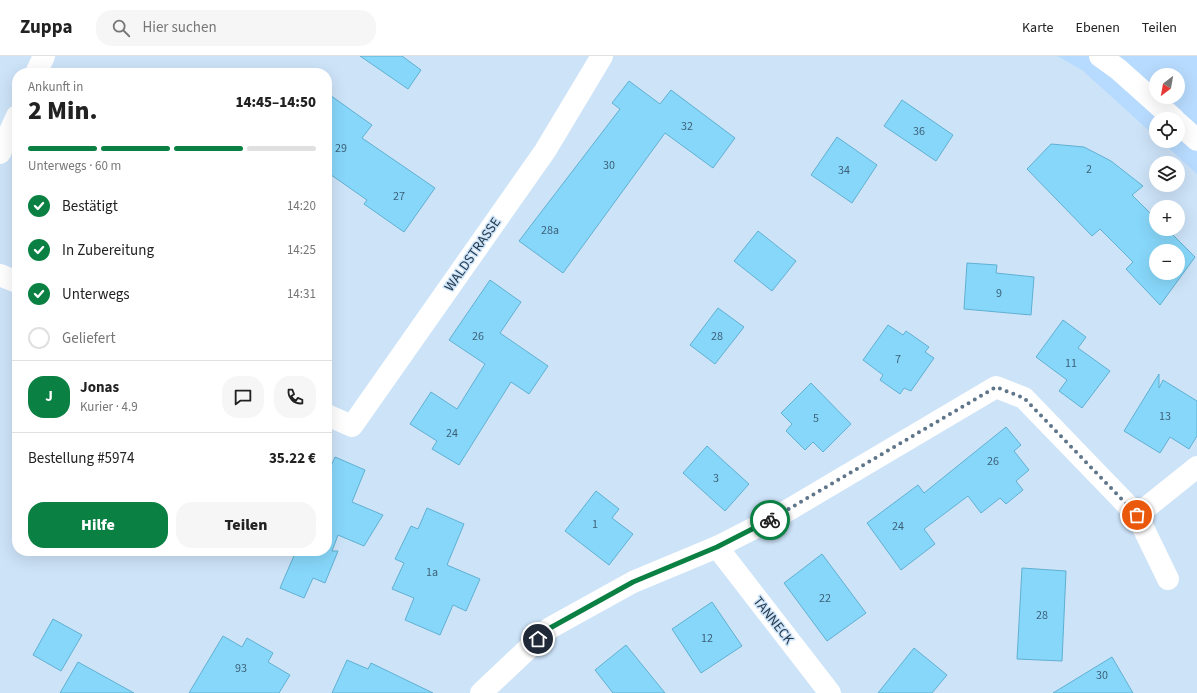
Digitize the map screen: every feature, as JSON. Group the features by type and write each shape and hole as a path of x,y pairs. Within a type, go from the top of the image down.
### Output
{"street":[{"path":"38,68 44,56"},
{"name":"WALDSTRASSE","path":"332,417 352,426 545,151 602,56"},
{"path":"1100,56 1118,69 1166,112"},
{"path":"0,153 12,127"},
{"path":"1185,129 1197,140"},
{"path":"0,275 12,280"},
{"path":"481,693 550,628 633,582 717,547 780,515 996,387 1024,398 1137,515 1168,579"},
{"path":"1137,515 1197,467"},
{"name":"TANNECK","path":"717,547 830,693"}],"shaded area":[{"path":"1057,56 1197,56 1197,174 1185,163 1185,156 1177,156 1169,148 1185,148 1185,112 1149,112 1149,131 1082,70"}],"building":[{"path":"360,56 402,56 421,70 408,89"},
{"path":"629,81 660,104 671,90 735,138 713,168 665,133 563,273 519,241 620,109 612,103"},
{"path":"332,97 372,125 362,138 435,188 404,232 364,204 367,200 332,176"},
{"path":"902,100 953,135 936,161 884,126"},
{"path":"837,137 877,165 852,203 811,175"},
{"path":"1051,144 1084,147 1111,161 1143,186 1132,195 1149,212 1149,236 1174,236 1182,244 1149,244 1149,280 1178,280 1160,305 1126,269 1133,262 1100,229 1092,236 1027,169"},
{"path":"758,231 796,261 772,291 734,261"},
{"path":"1185,247 1195,257 1185,271"},
{"path":"967,263 997,265 996,273 1034,277 1031,315 964,309"},
{"path":"490,280 521,302 500,333 548,366 529,394 511,382 459,465 432,449 437,441 410,424 431,392 457,409 485,364 449,340"},
{"path":"718,308 744,327 715,364 690,345"},
{"path":"1063,320 1086,337 1078,348 1110,371 1082,408 1059,391 1067,380 1036,357"},
{"path":"888,325 903,335 906,331 929,347 925,352 934,358 911,391 904,388 900,394 880,380 883,375 863,360"},
{"path":"1159,374 1159,388 1163,380 1197,401 1197,436 1189,449 1170,437 1160,453 1124,431"},
{"path":"811,383 851,424 823,452 813,442 805,450 786,431 792,424 781,413"},
{"path":"1006,427 1021,445 1014,451 1029,470 1016,481 1023,490 1006,504 1000,498 981,513 968,496 924,529 935,544 901,570 867,523 918,485 924,493"},
{"path":"707,446 749,484 725,511 683,473"},
{"path":"335,457 365,470 352,502 383,515 364,546 338,535 332,551 332,464"},
{"path":"596,491 619,509 612,518 633,534 609,565 565,531"},
{"path":"427,508 464,524 447,565 480,579 466,611 453,605 440,635 405,620 414,598 392,589 404,563 395,559 411,526 418,529"},
{"path":"332,551 338,551 325,583 313,578 304,598 280,588 294,556 332,556"},
{"path":"822,554 866,613 827,641 784,583"},
{"path":"1022,568 1066,571 1062,661 1017,659"},
{"path":"712,602 742,646 701,673 672,629"},
{"path":"53,619 82,635 61,671 33,655"},
{"path":"223,636 242,647 247,638 273,653 268,662 290,675 279,693 189,693"},
{"path":"626,645 665,693 613,693 595,670"},
{"path":"914,648 947,675 932,693 878,693"},
{"path":"1112,657 1133,693 1053,693"},
{"path":"347,660 368,669 371,663 433,693 332,693"},
{"path":"78,662 134,693 60,693"}],"way so far":[{"path":"770,520 996,387 1024,398 1137,515"}],"route":[{"path":"538,639 550,628 633,582 717,547 770,520"}]}
